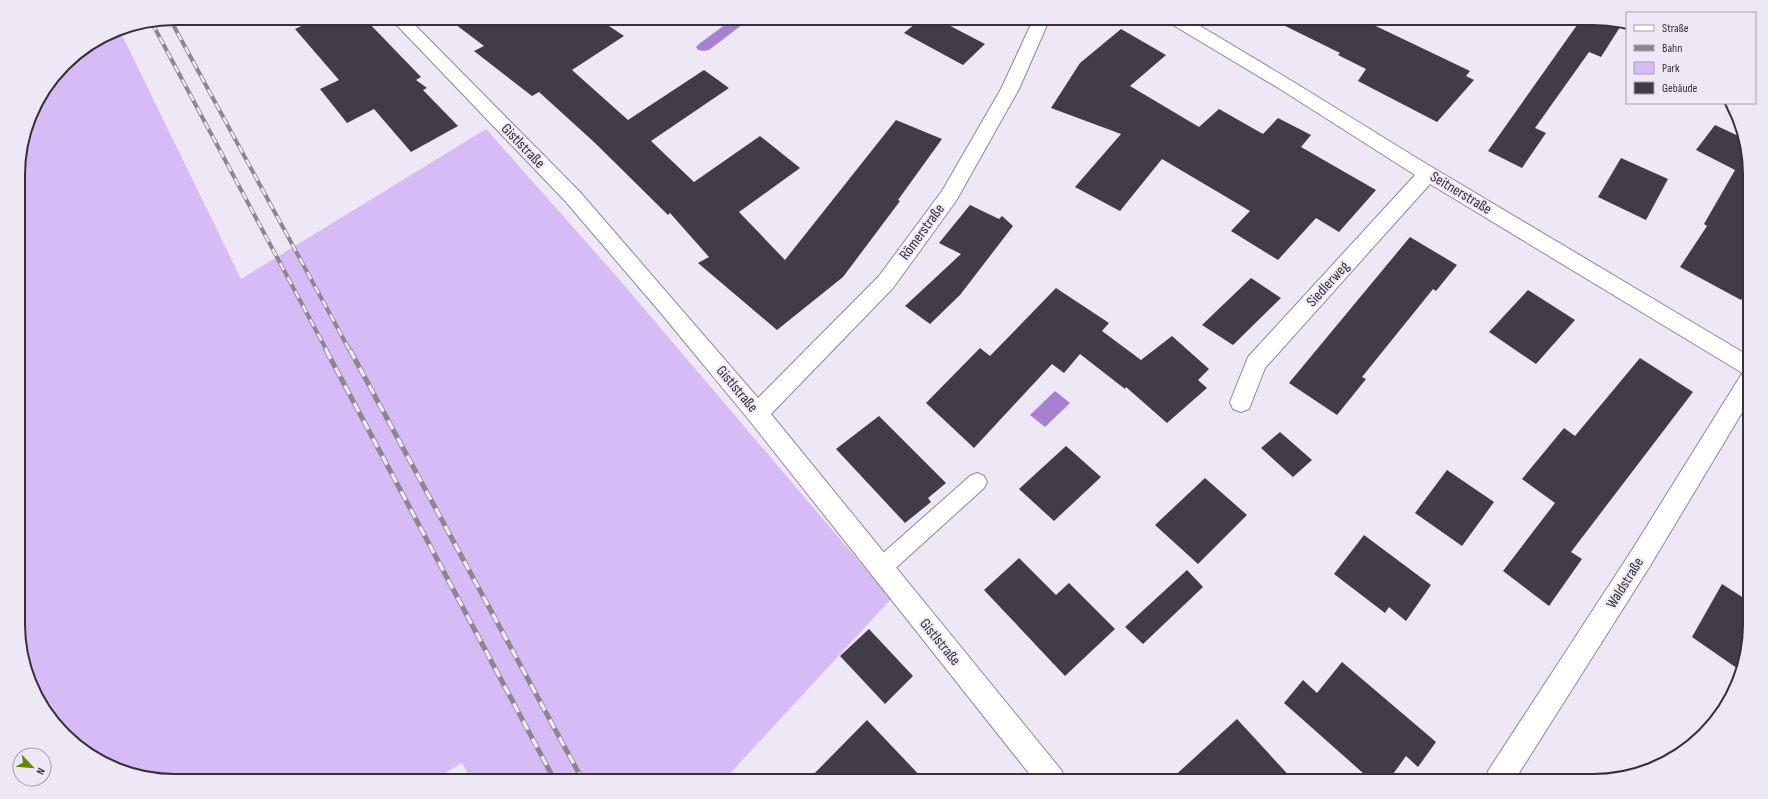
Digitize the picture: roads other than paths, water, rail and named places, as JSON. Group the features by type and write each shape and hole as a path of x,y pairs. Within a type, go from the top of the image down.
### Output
{"street":[{"name":"Gistlstraße","path":"405,25 573,197 756,413 1046,774"},
{"name":"Römerstraße","path":"756,413 886,282 953,189 1010,89 1039,25"},
{"name":"Seitnerstraße","path":"1186,25 1286,85 1428,174 1743,363"},
{"name":"Siedlerweg","path":"1241,402 1256,363 1428,174"},
{"name":"Waldstraße","path":"1503,774 1641,558 1743,392"}],"lane":[{"path":"881,568 977,482"}],"railway":[{"path":"173,25 350,351"},
{"path":"154,26 327,351"},
{"path":"326,350 551,774"},
{"path":"350,350 579,774"}]}
